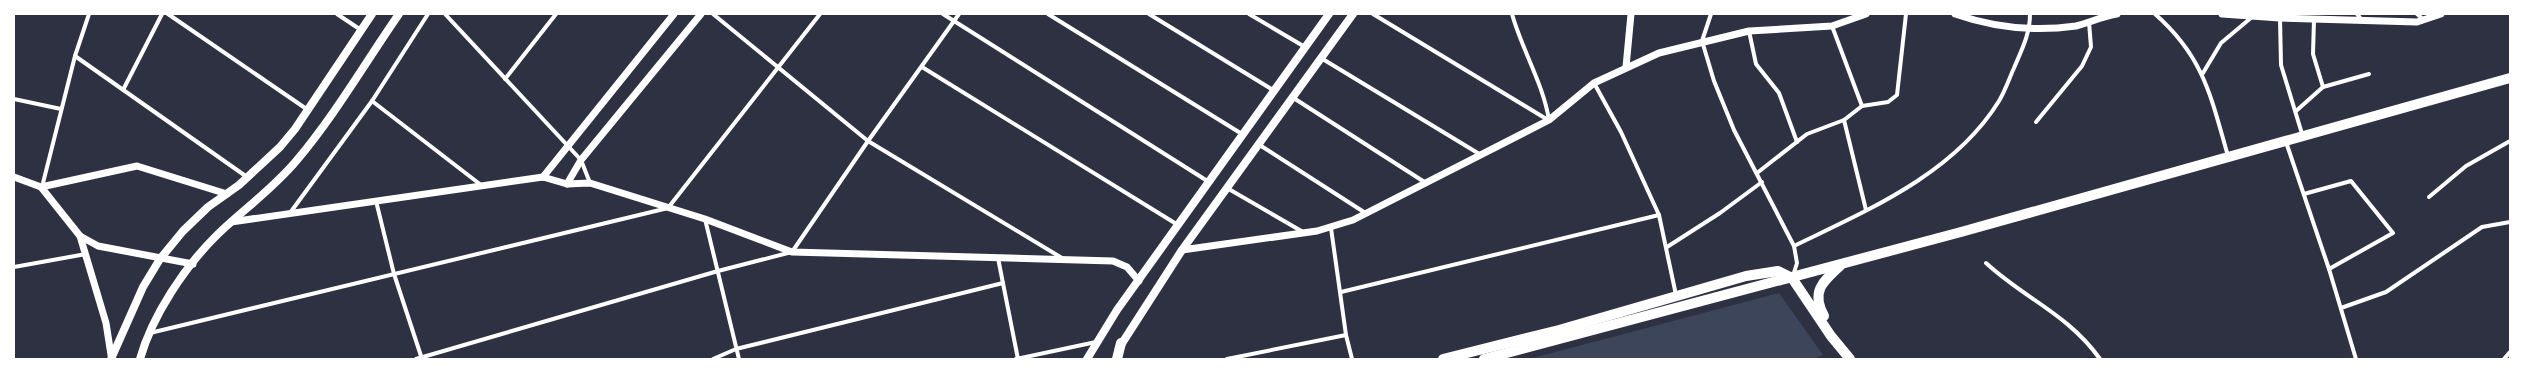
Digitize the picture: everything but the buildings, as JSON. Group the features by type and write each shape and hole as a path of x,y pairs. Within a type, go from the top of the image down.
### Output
{"main road":[{"path":"111,357 143,286 160,259 183,231 208,207 227,194 280,147 308,110 372,14"},
{"path":"140,359 160,310 193,264 216,236 272,187 296,161 328,120 399,14"},
{"path":"1087,359 1096,342 1273,90 1329,14"},
{"path":"1113,359 1121,343 1182,250 1291,97 1353,14"},
{"path":"1484,359 1792,278 2304,138 2510,78"},
{"path":"1831,336 1829,325 1817,302 1817,295 1823,282 1841,264"},
{"path":"1443,359 1767,272 1778,271 1792,278 1831,336 1850,359"},
{"path":"1117,359 1121,343"}],"street":[{"path":"41,187 75,56 88,14"},
{"path":"123,90 162,14"},
{"path":"168,14 308,110"},
{"path":"337,14 361,30"},
{"path":"290,213 372,101 428,14"},
{"path":"445,14 582,160 590,183"},
{"path":"504,78 556,14"},
{"path":"543,177 674,14"},
{"path":"566,184 582,160 701,14"},
{"path":"713,14 868,141 1064,260"},
{"path":"150,332 668,208 820,14"},
{"path":"943,14 1209,182"},
{"path":"792,252 868,141 960,14"},
{"path":"1048,14 1242,134"},
{"path":"1149,14 1273,90"},
{"path":"1249,14 1305,47"},
{"path":"1373,14 1549,120"},
{"path":"1512,14 1517,33 1546,100 1549,120"},
{"path":"1626,67 1631,14"},
{"path":"1711,14 1702,41 1724,106 1794,246 1797,263 1792,278"},
{"path":"1182,250 1331,228 1367,214 1549,120 1594,83 1626,67 1664,51 1749,31 1832,26 1866,14"},
{"path":"1757,173 1807,134 1844,120 1862,106 1888,102 1897,95 1906,14"},
{"path":"1955,14 1996,25 2030,30 2077,26 2117,14"},
{"path":"1794,246 1866,210 1908,186 1955,153 1978,128 1999,101 2030,30 2030,14"},
{"path":"2155,14 2172,29 2203,73 2217,113 2229,158"},
{"path":"2222,14 2252,17 2314,19 2359,16 2424,21 2441,14"},
{"path":"2417,14 2424,21"},
{"path":"2203,73 2221,43 2252,17"},
{"path":"2280,18 2281,65 2304,138"},
{"path":"2314,19 2313,54 2323,87"},
{"path":"2036,122 2082,66 2091,47 2089,22"},
{"path":"1832,26 1862,106"},
{"path":"1749,31 1756,64 1779,93 1797,142"},
{"path":"75,56 247,177"},
{"path":"1320,58 1482,155"},
{"path":"922,67 1178,226"},
{"path":"2296,111 2323,87 2369,74"},
{"path":"1594,83 1621,132 1659,215 1677,297"},
{"path":"1291,97 1426,184"},
{"path":"14,99 61,109"},
{"path":"372,101 482,186"},
{"path":"1844,120 1866,210"},
{"path":"2429,197 2466,166 2510,141"},
{"path":"2286,142 2329,269 2356,359"},
{"path":"1258,144 1367,214"},
{"path":"41,187 137,166 227,194"},
{"path":"14,177 41,187 80,236 106,323 111,357"},
{"path":"231,222 543,177 566,184 590,183 705,219 792,252"},
{"path":"2304,194 2351,181 2393,233 2329,269"},
{"path":"1667,247 1720,213 1762,182"},
{"path":"1227,188 1304,232"},
{"path":"376,201 394,274 422,358"},
{"path":"1341,292 1659,215"},
{"path":"705,219 739,359"},
{"path":"2341,308 2386,292 2482,227 2510,222"},
{"path":"1331,228 1346,335 1352,359"},
{"path":"80,236 98,246 160,259 193,264"},
{"path":"416,359 718,271 792,252 998,257 1121,263 1139,281"},
{"path":"14,267 86,254"},
{"path":"998,257 1017,359 1096,342"},
{"path":"1986,263 2003,279 2059,315 2090,345 2100,359"},
{"path":"713,359 736,349 1003,283"},
{"path":"1227,359 1346,335"},
{"path":"2504,359 2510,352"}],"shaded area":[{"path":"1779,293 1823,355 1813,359 1529,359"}]}
